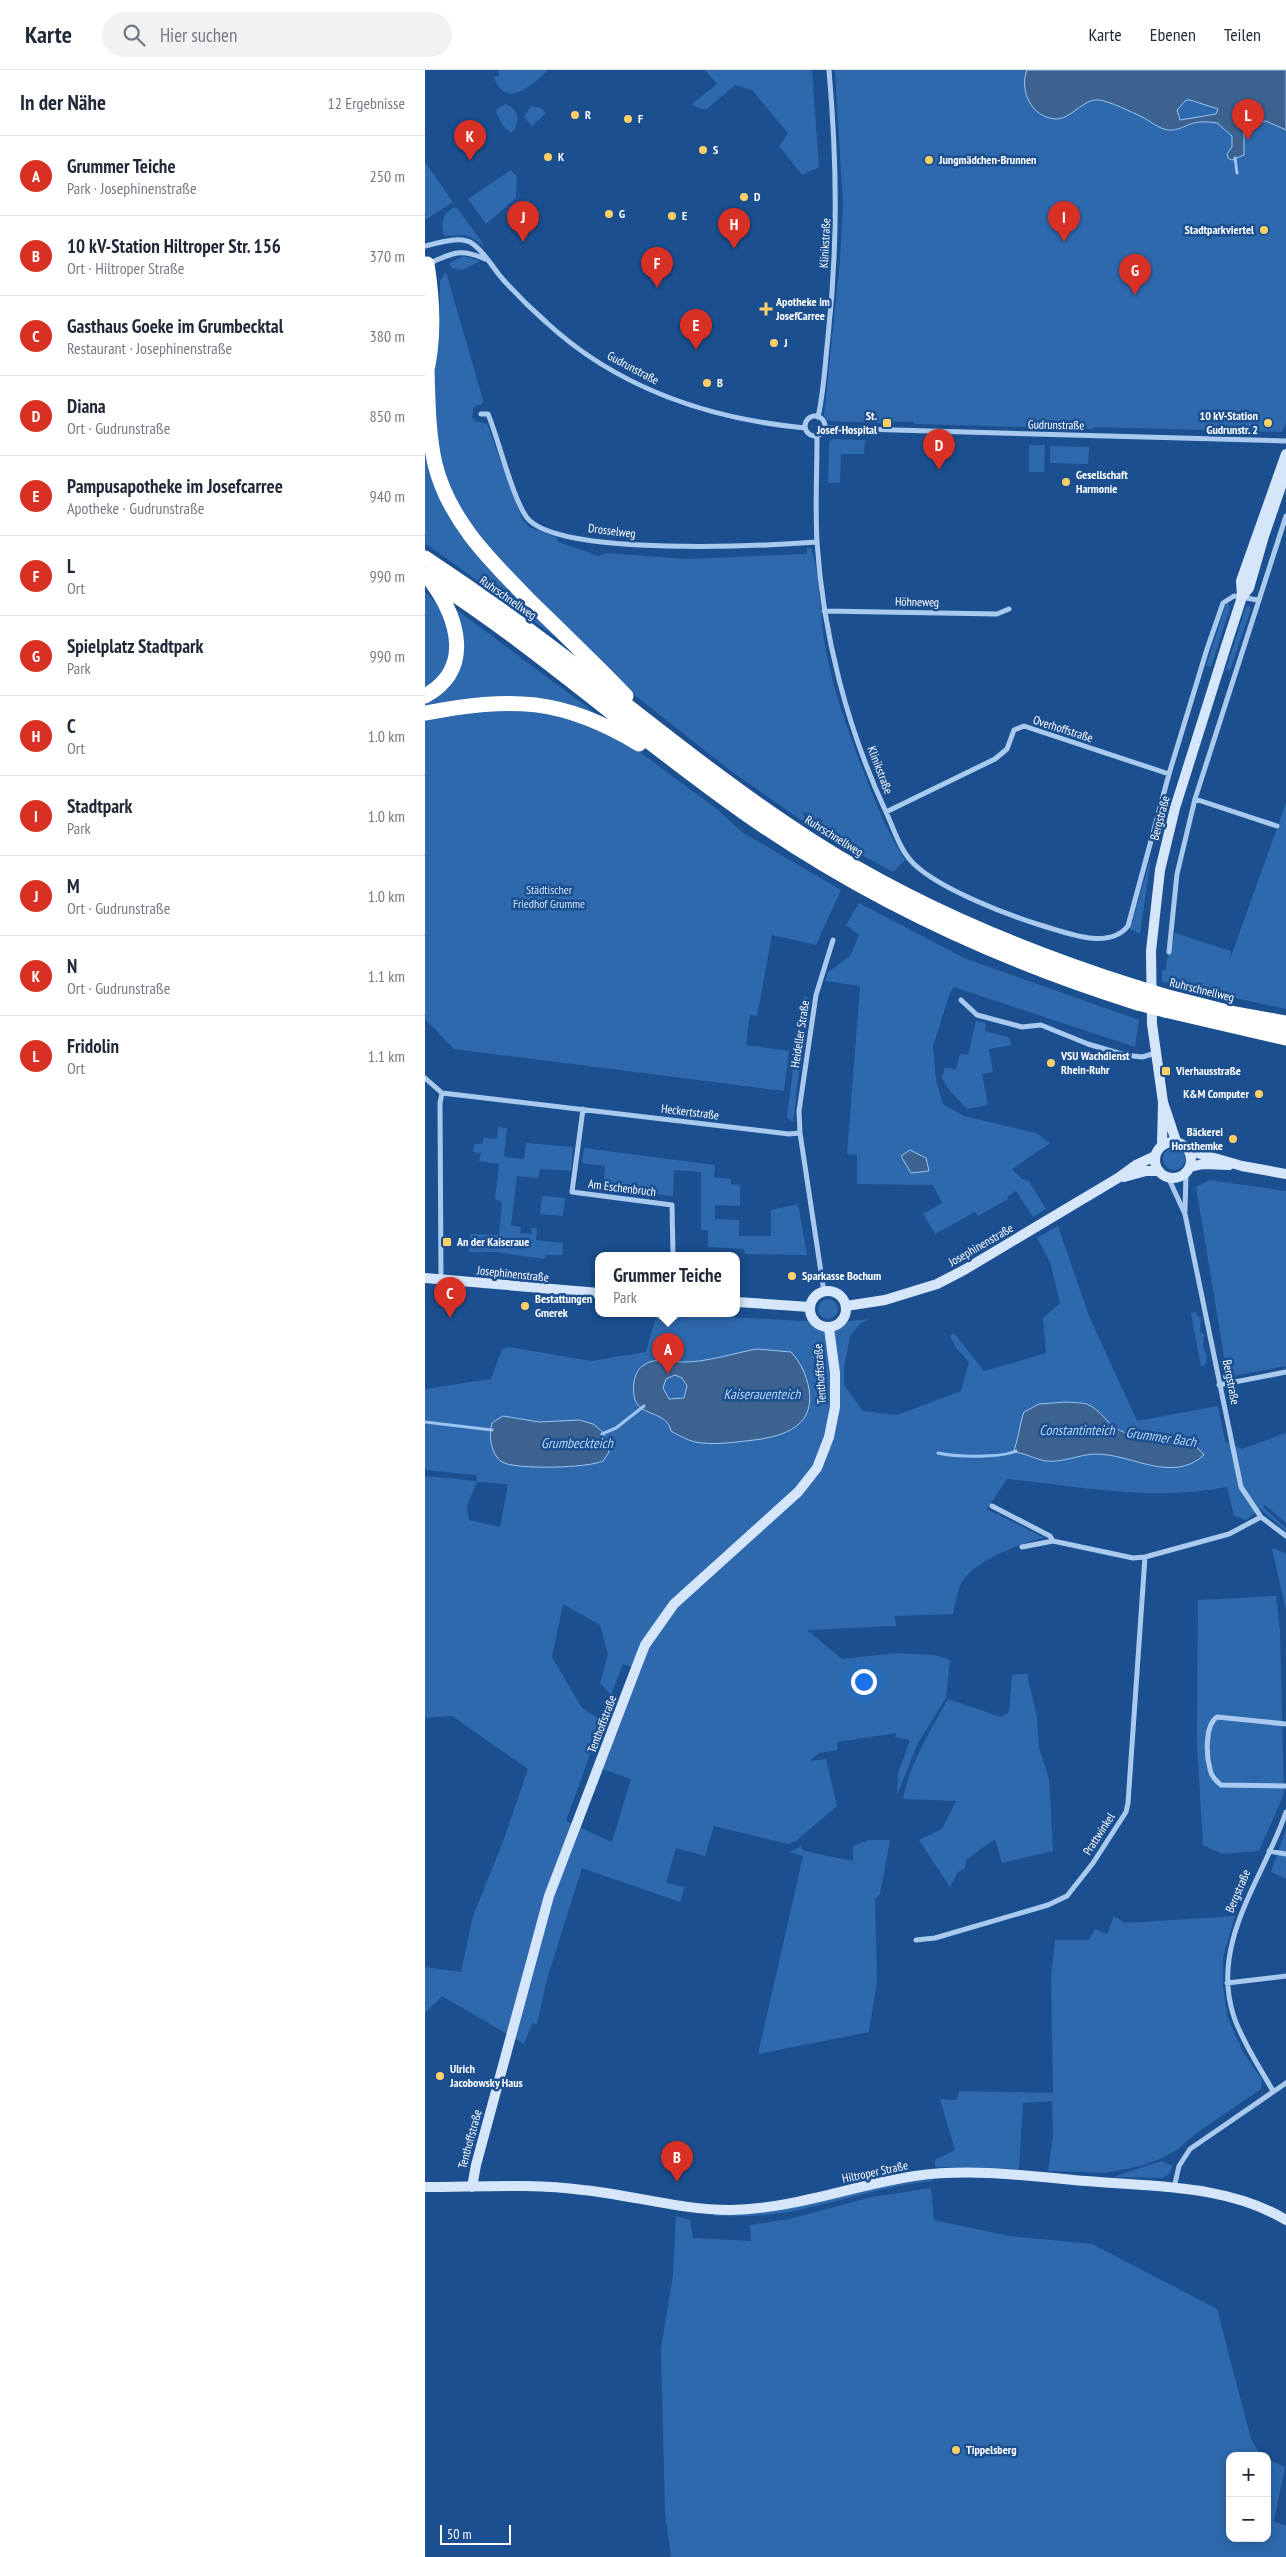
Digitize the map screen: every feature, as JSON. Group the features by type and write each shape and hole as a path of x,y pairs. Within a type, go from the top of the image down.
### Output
{"highway":[{"path":"426,262 433,315 426,374 428,417 435,465 448,499 470,535 492,563 660,732"},
{"name":"Ruhrschnellweg","path":"425,558 512,618 762,808 857,876 919,917 989,950 1060,977 1138,995 1286,1038"},
{"path":"425,575 437,589 453,620 457,646 451,670 437,688 425,696"},
{"name":"Ruhrschnellweg","path":"425,575 521,642 700,780 786,842 857,876"},
{"path":"425,713 476,704 506,702 533,703 566,709 617,731 700,780"},
{"name":"Ruhrschnellweg","path":"1164,1003 1286,1023"}],"street":[{"name":"Klinikstraße","path":"818,417 831,308 837,226 837,172 829,70"},
{"name":"Gudrunstraße","path":"425,246 457,240 473,244 547,323 578,348 633,381 673,400 707,411 759,423 805,428"},
{"name":"Gudrunstraße","path":"426,262 459,252 466,252 487,260"},
{"name":"Drosselweg","path":"481,414 488,414 491,420 523,512 538,526 573,536 619,543 670,547 721,547 817,542"},
{"path":"818,417 823,421 825,428 817,437 810,435 805,428 808,419 818,417"},
{"name":"Gudrunstraße","path":"825,428 1286,441"},
{"name":"Klinikstraße","path":"817,437 817,542 824,610 848,712 886,812 897,837 914,864 945,884 996,909 1055,930 1100,939 1116,937 1123,932 1132,917"},
{"name":"Bergstraße","path":"1242,597 1241,581 1286,454"},
{"name":"Bergstraße","path":"1162,1145 1163,1102 1152,1024 1150,969 1160,870 1175,808 1242,597 1249,588 1264,536 1286,472"},
{"path":"1169,952 1177,874 1195,799 1286,516"},
{"name":"Bergstraße","path":"1132,917 1169,774 1207,649 1223,603 1234,596 1242,597"},
{"path":"1242,597 1258,600"},
{"name":"Höhneweg","path":"824,610 997,614 1009,609"},
{"name":"Overhoffstraße","path":"886,812 995,758 1007,749 1014,730 1024,726 1169,774"},
{"path":"1195,799 1277,826"},
{"name":"Heideller Straße","path":"800,1133 799,1112 813,1012 825,963 833,940"},
{"path":"961,1000 977,1015 1022,1027 1041,1025 1125,1055 1142,1057 1156,1053"},
{"path":"425,1078 442,1093 440,1103 441,1279"},
{"name":"Heckertstraße","path":"442,1093 789,1134 800,1133"},
{"name":"Bergstraße","path":"1163,1102 1176,1141"},
{"name":"Am Eschenbruch","path":"583,1109 573,1192 672,1204 673,1252"},
{"path":"800,1133 824,1292"},
{"path":"1242,1166 1210,1164 1188,1170 1179,1177 1169,1177 1159,1171 1155,1156 1162,1145 1176,1141 1183,1144 1190,1152 1242,1166 1286,1174"},
{"name":"Bergstraße","path":"1185,1214 1190,1152"},
{"name":"Josephinenstraße","path":"846,1306 885,1300 937,1284 965,1270 1118,1178 1136,1165 1155,1156"},
{"name":"Josephinenstraße","path":"1118,1178 1146,1171 1159,1171"},
{"name":"Bergstraße","path":"1169,1177 1185,1214 1241,1487 1261,1517 1286,1536"},
{"name":"Josephinenstraße","path":"425,1278 595,1293"},
{"path":"824,1292 838,1294 846,1306 843,1321 829,1328 815,1322 810,1307 814,1298 824,1292"},
{"path":"740,1302 810,1307"},
{"name":"Tenthoffstraße","path":"472,2187 480,2149 549,1896 638,1663 654,1630 674,1604 798,1492 817,1468 829,1437 835,1407 835,1372 829,1328"},
{"path":"1219,1385 1286,1372"},
{"path":"992,1506 1049,1536 1053,1541"},
{"path":"1022,1547 1053,1541 1133,1558 1145,1557 1229,1534 1261,1517"},
{"name":"Prattwinkel","path":"916,1940 935,1938 1048,1906 1067,1896 1093,1863 1126,1812 1145,1557"},
{"path":"1286,1724 1217,1717 1211,1721 1208,1728 1209,1769 1214,1779 1221,1785 1286,1786"},
{"name":"Bergstraße","path":"1273,2091 1234,2017 1227,1983 1229,1953 1235,1935 1286,1812"},
{"path":"1269,1851 1286,1854"},
{"path":"1227,1983 1286,1976"},
{"path":"1175,2188 1179,2166 1190,2149 1286,2084"},
{"name":"Hiltroper Straße","path":"425,2187 563,2188 685,2206 729,2210 791,2204 872,2184 937,2174 1058,2178 1175,2188 1229,2198 1254,2206 1286,2220"}],"green space":[{"path":"498,70 548,70 528,87 520,92 512,93 505,92 499,87 494,77 499,76"},
{"path":"705,70 812,70 819,167 802,175 779,146 788,133 752,90 735,85 707,109 700,109 692,104 717,84"},
{"path":"835,70 1286,70 1286,422 1282,432 1094,427 1093,429 914,424 914,422 883,421 883,423 828,421 824,416 840,260 843,205"},
{"path":"506,104 514,109 518,118 515,129 511,133 503,126 496,112 498,108"},
{"path":"531,106 541,108 546,113 532,126 524,117"},
{"path":"425,162 453,202 425,220"},
{"path":"511,170 517,177 516,198 486,224 468,199"},
{"path":"453,208 457,208 485,246 466,235 444,236 442,225 445,214"},
{"path":"464,256 480,261 463,270 452,268 449,263"},
{"path":"446,272 483,400 482,404 474,407 472,417 474,421 487,424 522,519 529,527 556,537 558,542 599,556 606,553 684,559 807,554 807,547 811,549 817,578 827,658 837,696 856,752 878,807 890,834 905,860 893,872 845,846 807,813 802,812 814,829 731,771 618,682 490,550 459,508 440,464 432,388 439,333 440,281"},
{"path":"425,436 431,472 556,634 554,636 425,543"},
{"path":"833,439 865,440 864,454 841,454 840,483 828,483 829,442"},
{"path":"1029,445 1045,445 1044,472 1029,472"},
{"path":"1050,446 1089,447 1088,464 1050,463"},
{"path":"425,592 433,600 445,619 449,630 450,653 442,674 425,690"},
{"path":"449,604 602,718 584,711 425,708 425,702 454,672"},
{"path":"1226,604 1229,604 1230,608 1211,667 1206,666"},
{"path":"1249,605 1251,609 1230,670 1226,669 1246,607"},
{"name":"Städtischer Friedhof Grumme","path":"498,707 570,716 625,741 718,810 742,832 841,890 816,945 772,935 757,1016 750,1015 746,1045 789,1051 784,1091 454,1049 425,1019 425,718"},
{"path":"1286,803 1286,1009 1162,982 1162,970 1166,970 1175,933 1231,951 1230,959"},
{"path":"1151,857 1140,934 1130,929"},
{"path":"859,903 964,958 1139,1020 1135,1047 954,987 950,993 933,1046 936,1080 943,1104 964,1116 1036,1133 1050,1143 1012,1169 1022,1179 1029,1181 1046,1209 1033,1217 1016,1191 1007,1197 1008,1199 978,1216 975,1212 935,1234 923,1214 942,1203 933,1185 857,1184 857,1155 847,1154 860,986 825,981 828,972 850,956 859,935 846,925"},
{"path":"804,996 810,999 803,1041 796,1041"},
{"path":"976,1021 986,1023 985,1031 1008,1037 1012,1045 989,1049 993,1072 982,1074 988,1105 967,1109 949,1090 942,1078 945,1067 956,1069 960,1054 968,1055"},
{"path":"795,1052 801,1054 793,1122 787,1118"},
{"path":"498,1127 507,1128 504,1157 524,1159 526,1143 573,1147 571,1171 540,1169 538,1178 517,1176 511,1225 521,1227 520,1233 531,1234 532,1228 537,1228 536,1240 563,1243 562,1255 546,1255 544,1259 496,1252 469,1252 470,1234 499,1235 502,1202 495,1199 499,1164 479,1161 481,1153 473,1152 474,1144 482,1144 484,1138 497,1139"},
{"path":"584,1148 715,1165 714,1177 731,1179 731,1184 740,1185 740,1206 715,1205 715,1219 739,1220 739,1236 771,1236 771,1210 798,1204 807,1255 745,1254 744,1249 708,1247 708,1230 701,1230 701,1172 674,1170 673,1196 603,1189 605,1166 582,1163"},
{"path":"1174,1148 1182,1151 1185,1159 1182,1167 1174,1170 1166,1167 1163,1159 1166,1151"},
{"path":"1210,1180 1286,1191 1286,1366 1233,1376 1226,1368 1196,1187"},
{"path":"542,1196 565,1198 563,1216 540,1214"},
{"path":"1058,1226 1089,1316 1137,1421 1218,1406 1225,1441 1242,1449 1286,1433 1286,1523 1265,1505 1263,1507 1286,1528 1286,1531 1260,1509 1246,1520 1234,1516 1227,1487 1200,1491 1144,1493 1089,1489 1007,1479 987,1509 1045,1538 998,1554 975,1568 961,1584 953,1614 895,1616 896,1626 807,1630 842,1659 898,1653 935,1655 950,1660 946,1698 918,1743 897,1795 898,1773 910,1740 895,1737 897,1733 837,1742 838,1750 819,1753 810,1761 826,1759 837,1806 796,1841 788,1844 714,1826 705,1856 676,1848 666,1883 685,1887 680,1902 582,1868 547,1979 537,2024 532,2023 524,2044 442,1996 425,2013 425,1967 461,1972 473,1916 504,1839 528,1769 452,1716 425,1718 425,1476 477,1481 476,1475 425,1470 425,1389 491,1379 502,1349 509,1347 591,1361 646,1352 656,1317 729,1317 836,1323 870,1319 861,1323 850,1336 844,1368 844,1385 863,1411 897,1415 961,1391 969,1362 957,1349 950,1336 954,1333 984,1371 1046,1353 1043,1318 1060,1303 1050,1262 1037,1238","holes":["477,1482 508,1484 500,1527 469,1520 467,1506","563,1604 600,1625 608,1654 600,1683 611,1695 623,1664 640,1670 602,1769 631,1779 612,1842 566,1821 602,1721 582,1708 552,1657"]},
{"path":"824,1299 832,1299 838,1305 838,1313 832,1319 824,1319 818,1313 818,1305"},
{"path":"1196,1312 1197,1316 1201,1318 1200,1332 1204,1334 1203,1348 1207,1355 1206,1364 1201,1367 1191,1313"},
{"path":"1274,1548 1286,1554 1286,1610 1272,1549"},
{"path":"1276,1596 1280,1631 1284,1794 1259,1851 1222,1854 1203,1845 1197,1744 1198,1600"},
{"path":"1027,1674 1037,1717 1039,1748 1049,1779 1053,1851 1002,1863 995,1839 966,1860 965,1868 957,1873 950,1887 919,1840 942,1829 956,1801 903,1799 910,1773 921,1748 948,1699 1001,1717 1009,1712 1012,1675"},
{"path":"1286,1829 1286,1879 1271,1872"},
{"path":"869,1840 890,1840 880,1894 875,1899 877,1980 869,2032 758,2054 803,1856 789,1852 801,1846 804,1851 853,1861 853,1846"},
{"path":"1114,1916 1125,1923 1235,1916 1223,1957 1223,1988 1228,2018 1242,2050 1262,2080 1261,2089 1198,2132 1177,2150 1160,2159 1140,2166 1106,2173 1048,2171 1053,2136 1052,2101 1023,2103 1019,2169 935,2167 935,2160 955,2150 940,2099 957,2100 959,2091 1053,2093 1051,1977 1055,1940 1089,1940 1095,1929 1107,1934"},
{"path":"1161,2161 1173,2166 1168,2175 1163,2178 1113,2177"},
{"path":"933,2179 933,2181 899,2186 777,2214 714,2216 715,2213 771,2212 878,2187"},
{"path":"931,2188 934,2220 1009,2236 1092,2244 1217,2309 1251,2439 1259,2452 1226,2452 1226,2542 1271,2542 1271,2461 1285,2467 1274,2521 1286,2526 1286,2557 671,2557 665,2513 661,2348 673,2275 676,2216 690,2220 693,2238 751,2241 750,2225 789,2219 872,2197"}],"water":[{"path":"1027,70 1286,70 1286,130 1266,121 1247,124 1244,130 1244,155 1232,160 1228,158 1227,154 1232,147 1232,136 1217,123 1200,122 1176,130 1169,130 1158,127 1109,102 1099,100 1088,102 1066,116 1055,119 1039,113 1033,108 1026,94 1025,78","holes":["1186,100 1218,109 1216,114 1180,120 1177,110"]},
{"path":"910,1150 926,1158 929,1171 911,1173 901,1156"},
{"name":"Kaiserauenteich","path":"757,1349 791,1352 805,1374 808,1384 810,1403 806,1414 800,1423 781,1434 757,1440 720,1443 695,1442 671,1431 665,1420 643,1409 635,1400 634,1386 636,1376 640,1368 648,1363 653,1361 699,1361","holes":["675,1375 682,1378 687,1386 684,1398 669,1399 663,1388 666,1379"]},
{"name":"Constantinteich","path":"1066,1402 1089,1405 1112,1425 1133,1435 1171,1437 1188,1441 1196,1446 1204,1455 1192,1463 1179,1467 1165,1467 1110,1455 1090,1454 1065,1460 1046,1461 1013,1452 1024,1412 1039,1404"},
{"name":"Grumbeckteich","path":"503,1416 539,1422 579,1420 593,1424 603,1432 609,1452 603,1461 583,1465 536,1467 509,1465 498,1459 491,1444 490,1433 492,1423"}],"waterway":[{"path":"1235,158 1237,173"},
{"name":"Grummer Bach","path":"602,1434 616,1428 644,1406"},
{"name":"Grummer Bach","path":"425,1422 492,1430"},
{"name":"Grummer Bach","path":"938,1453 978,1456 1000,1455 1016,1451"}],"place":[{"name":"R","path":"575,115"},
{"name":"F","path":"628,119"},
{"name":"Fridolin","path":"1248,140"},
{"name":"S","path":"703,150"},
{"name":"K","path":"548,157"},
{"name":"Jungmädchen-Brunnen","path":"929,160"},
{"name":"N","path":"470,161"},
{"name":"D","path":"744,197"},
{"name":"G","path":"609,214"},
{"name":"E","path":"672,216"},
{"name":"Stadtparkviertel","path":"1264,230"},
{"name":"M","path":"523,242"},
{"name":"Stadtpark","path":"1064,242"},
{"name":"C","path":"734,249"},
{"name":"L","path":"657,288"},
{"name":"Spielplatz Stadtpark","path":"1135,295"},
{"name":"Apotheke im JosefCarree","path":"766,309"},
{"name":"J","path":"774,343"},
{"name":"Pampusapotheke im Josefcarree","path":"696,350"},
{"name":"B","path":"707,383"},
{"name":"St. Josef-Hospital","path":"887,423"},
{"name":"10 kV-Station Gudrunstr. 2","path":"1268,423"},
{"name":"Diana","path":"939,470"},
{"name":"Gesellschaft Harmonie","path":"1066,482"},
{"name":"VSU Wachdienst Rhein-Ruhr","path":"1051,1063"},
{"name":"Vierhausstraße","path":"1166,1071"},
{"name":"K&M Computer","path":"1259,1094"},
{"name":"Bäckerei Horsthemke","path":"1233,1139"},
{"name":"An der Kaiseraue","path":"447,1242"},
{"name":"Sparkasse Bochum","path":"792,1276"},
{"name":"Bestattungen Gmerek","path":"525,1306"},
{"name":"Gasthaus Goeke im Grumbecktal","path":"450,1318"},
{"name":"Grummer Teiche","path":"668,1374"},
{"name":"Ulrich Jacobowsky Haus","path":"440,2076"},
{"name":"10 kV-Station Hiltroper Str. 156","path":"677,2182"},
{"name":"Tippelsberg","path":"956,2450"}]}
